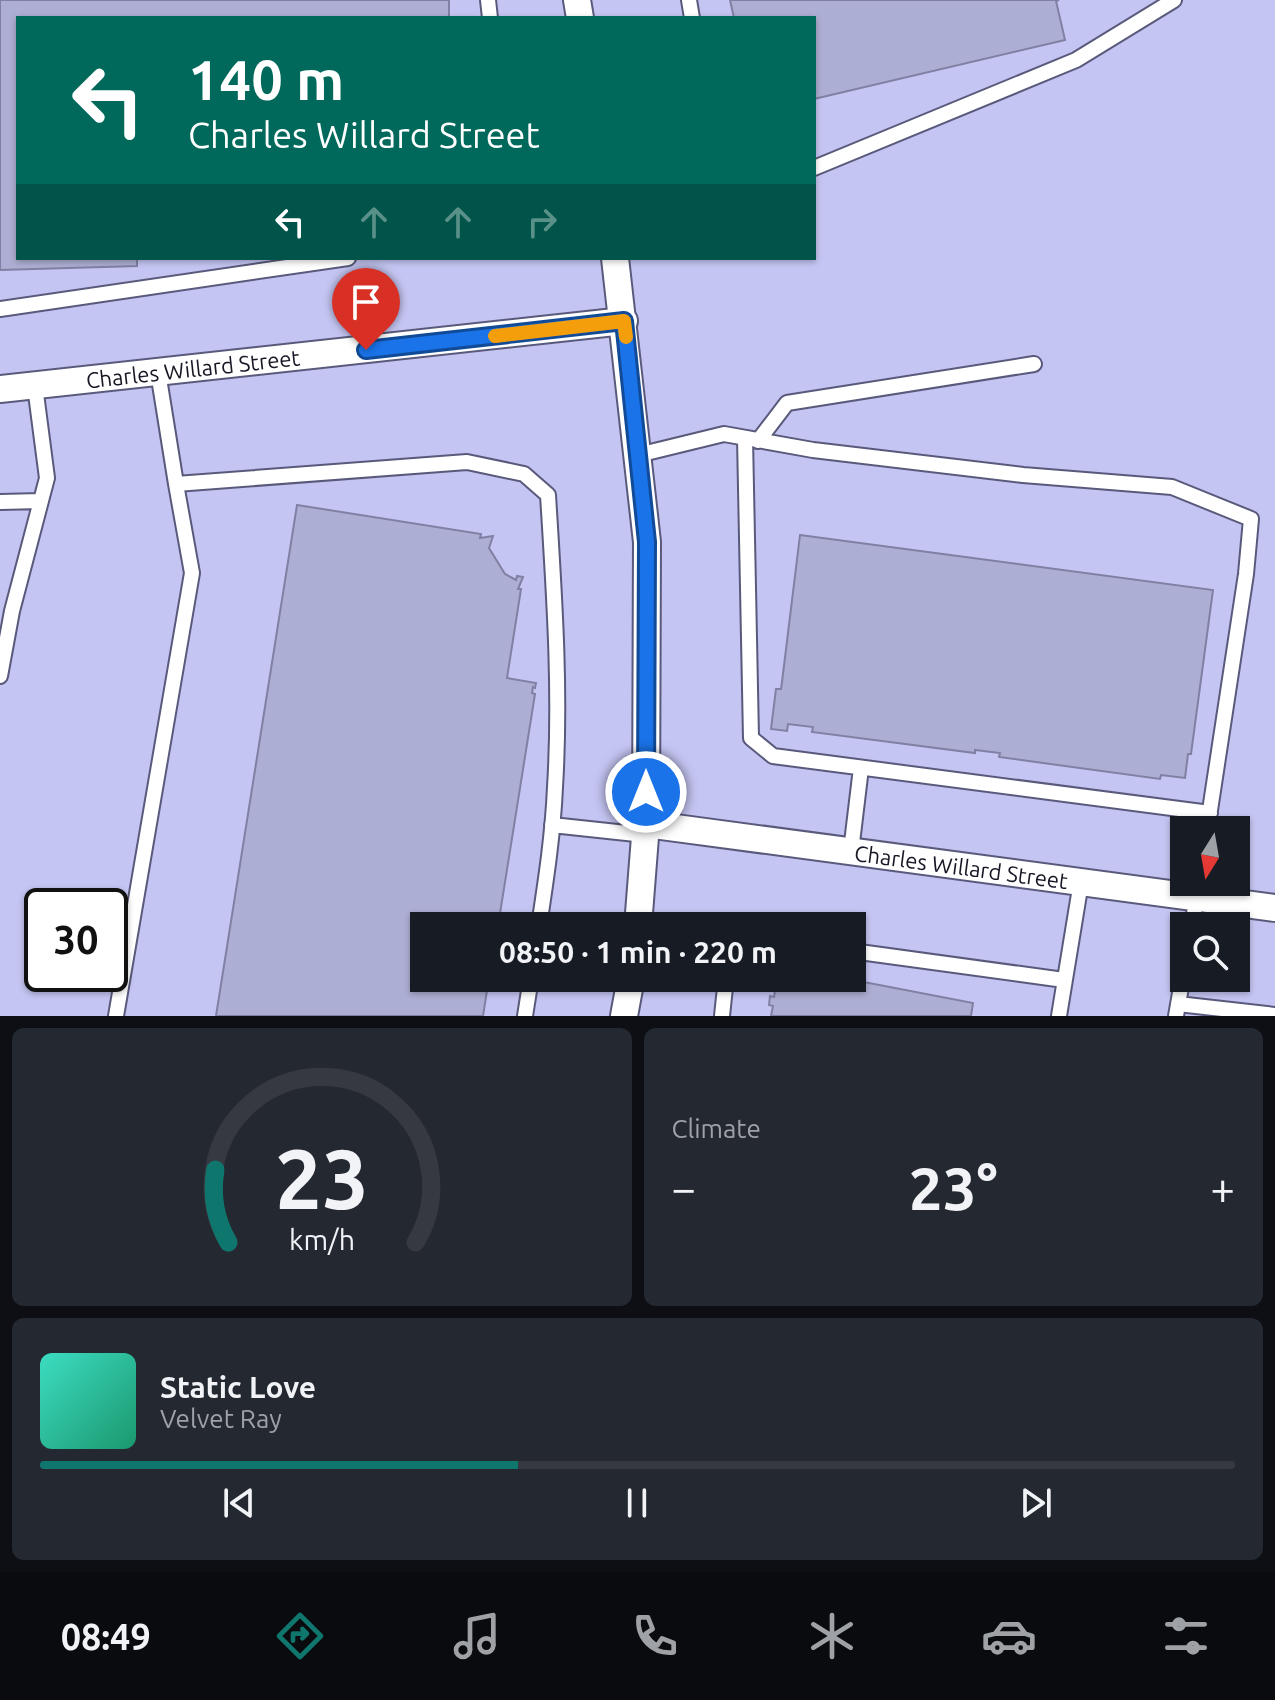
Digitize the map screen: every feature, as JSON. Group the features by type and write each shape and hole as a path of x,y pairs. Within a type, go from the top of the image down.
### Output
{"street":[{"path":"615,260 647,542 645,830 639,912"},
{"name":"Charles Willard Street","path":"0,389 624,321"},
{"name":"Charles Willard Street","path":"645,830 851,851 1081,882 1170,888"},
{"name":"Charles Willard Street","path":"1224,896 1275,908"},
{"path":"624,1016 628,992"}],"lane":[{"path":"816,167 1076,60 1174,0"},
{"path":"0,309 334,260"},
{"path":"1034,364 787,403 751,439 751,738 773,756 1210,813"},
{"path":"116,1016 192,573 158,372"},
{"path":"0,676 12,611 47,478 35,386"},
{"path":"638,455 724,434 813,450 1023,475 1172,487 1251,519 1246,574 1209,816"},
{"path":"176,484 467,462 524,474 548,495 557,629 555,785 541,912"},
{"path":"0,502 41,501"},
{"path":"851,851 861,768"},
{"path":"552,825 645,830"},
{"path":"1059,1016 1081,882"},
{"path":"866,953 1064,980"},
{"path":"525,1016 529,992"},
{"path":"722,1016 725,992"},
{"path":"1177,1010 1275,1015"}],"shaded area":[{"path":"0,0 1275,0 1275,1016 0,1016"}],"building":[{"path":"0,0 449,0 449,16 16,16 16,260 137,260 137,266 0,270"},
{"path":"730,0 1059,0 1056,1 1065,40 816,99 816,16 734,16"},
{"path":"297,505 481,534 480,538 493,536 489,548 505,574 516,580 517,576 523,577 518,589 521,589 507,678 536,683 532,693 535,694 500,912 410,912 410,992 487,992 483,1016 216,1016"},
{"path":"800,535 1213,590 1185,778 1161,775 1160,779 999,757 1000,753 975,750 975,753 812,732 813,727 788,724 787,731 771,729 776,689 781,689"},
{"path":"866,982 973,1003 971,1016 771,1016 773,1006 769,1005 770,996 774,997 775,992 866,992"}],"slow traffic":[{"path":"495,336 624,321 626,337"}],"route":[{"path":"366,350 624,321 647,542 646,792"}]}
